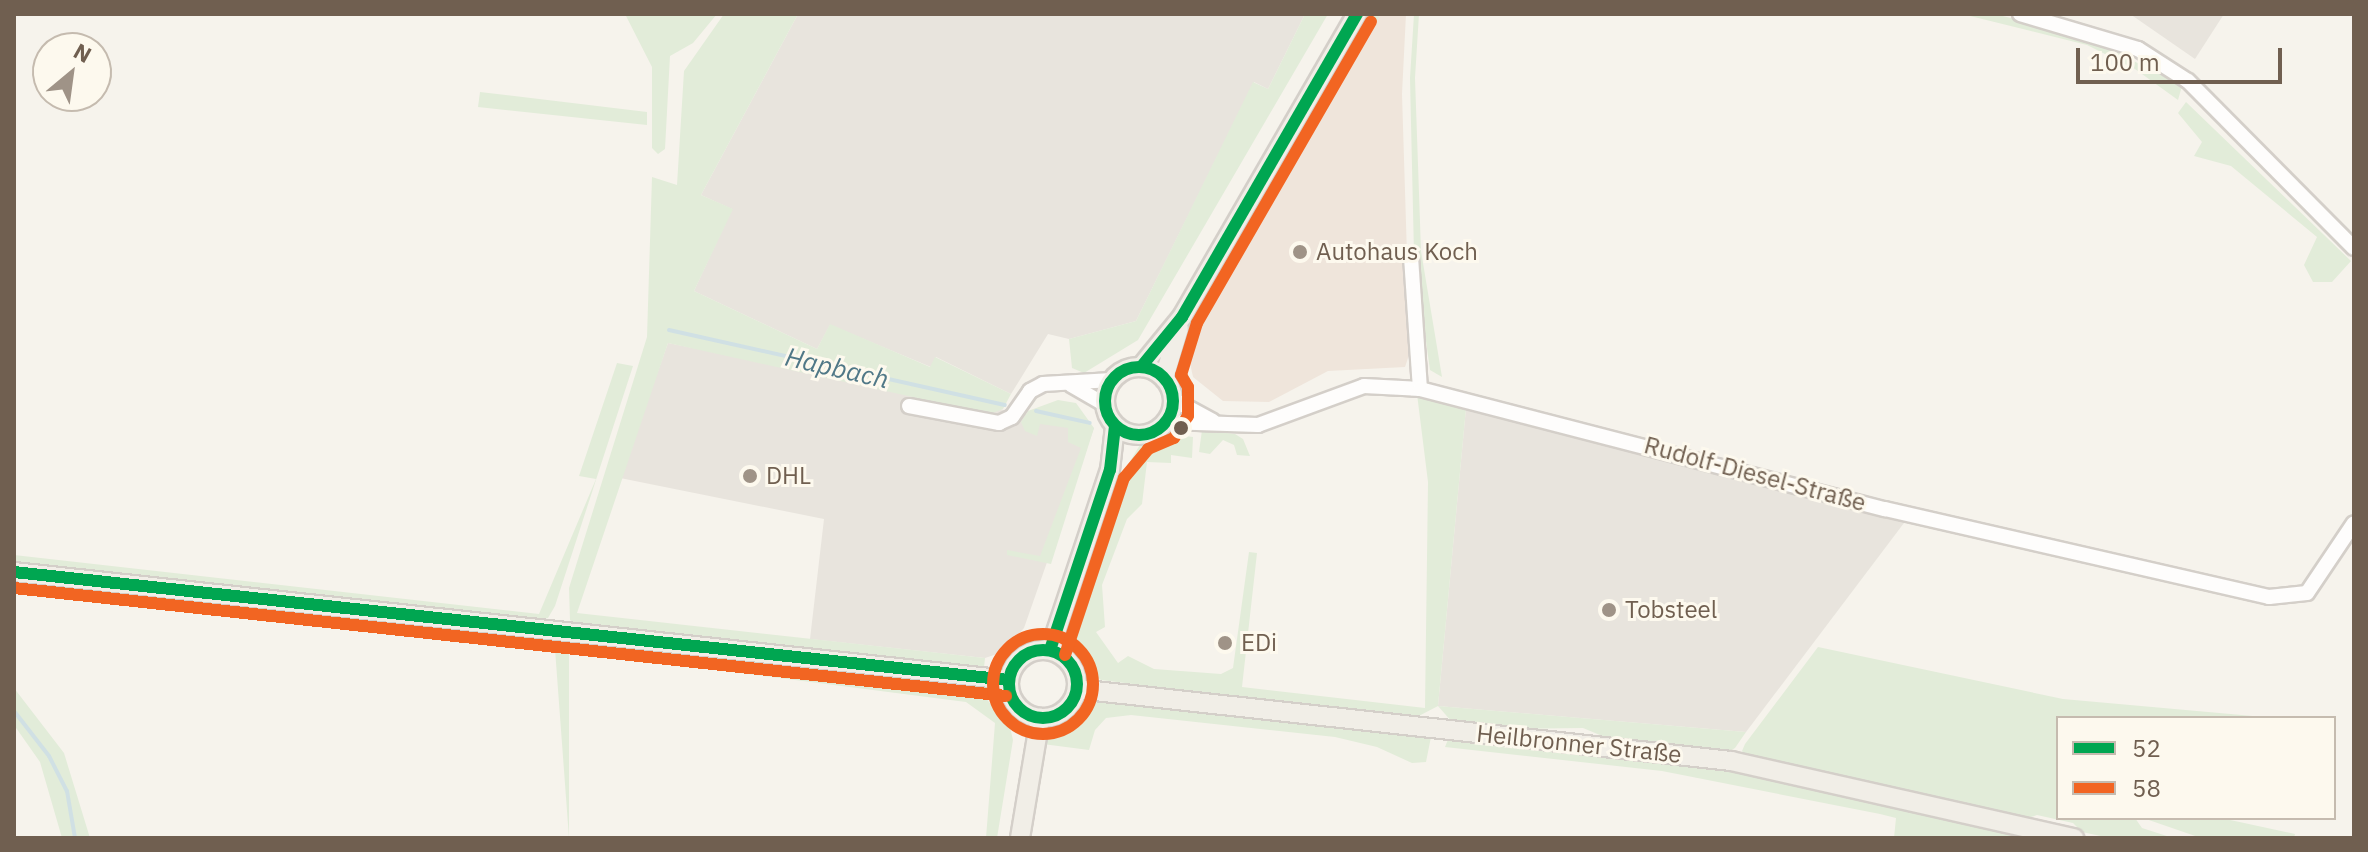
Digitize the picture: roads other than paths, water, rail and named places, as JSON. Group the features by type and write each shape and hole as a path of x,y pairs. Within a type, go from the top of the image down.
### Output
{"main road":[{"path":"1050,650 1110,470 1115,426 1105,405 1112,380 1141,367 1182,317 1357,14"},
{"path":"1164,378 1182,317"},
{"path":"1115,426 1138,435 1153,433 1166,422 1174,400 1164,378 1141,367"},
{"path":"1110,470 1138,435"},
{"path":"14,572 1008,680"},
{"path":"1050,650 1071,664 1077,689 1064,712 1040,718 1016,706 1008,680 1022,656 1050,650"},
{"name":"Heilbronner Straße","path":"1077,689 1731,761 2074,838"},
{"path":"1020,838 1040,718"}],"street":[{"path":"2020,14 2094,33 2138,49 2188,81 2354,248"},
{"path":"1411,257 1420,389"},
{"path":"909,406 999,423 1043,384 1071,385 1112,380"},
{"path":"1071,385 1105,405"},
{"name":"Rudolf-Diesel-Straße","path":"1166,422 1258,425 1364,386 1420,389 1900,512 2269,597 2297,598 2317,582 2354,523"},
{"name":"Rudolf-Diesel-Straße","path":"1174,400 1217,423"}],"waterway":[{"name":"Hapbach","path":"669,330 1005,405"},
{"name":"Hapbach","path":"1036,411 1090,423"},
{"path":"14,711 49,756 67,791 75,838"}],"place":[{"name":"Autohaus Koch","path":"1300,252"},
{"name":"DHL","path":"750,476"},
{"name":"Tobsteel","path":"1609,610"},
{"name":"EDi","path":"1225,643"}]}
